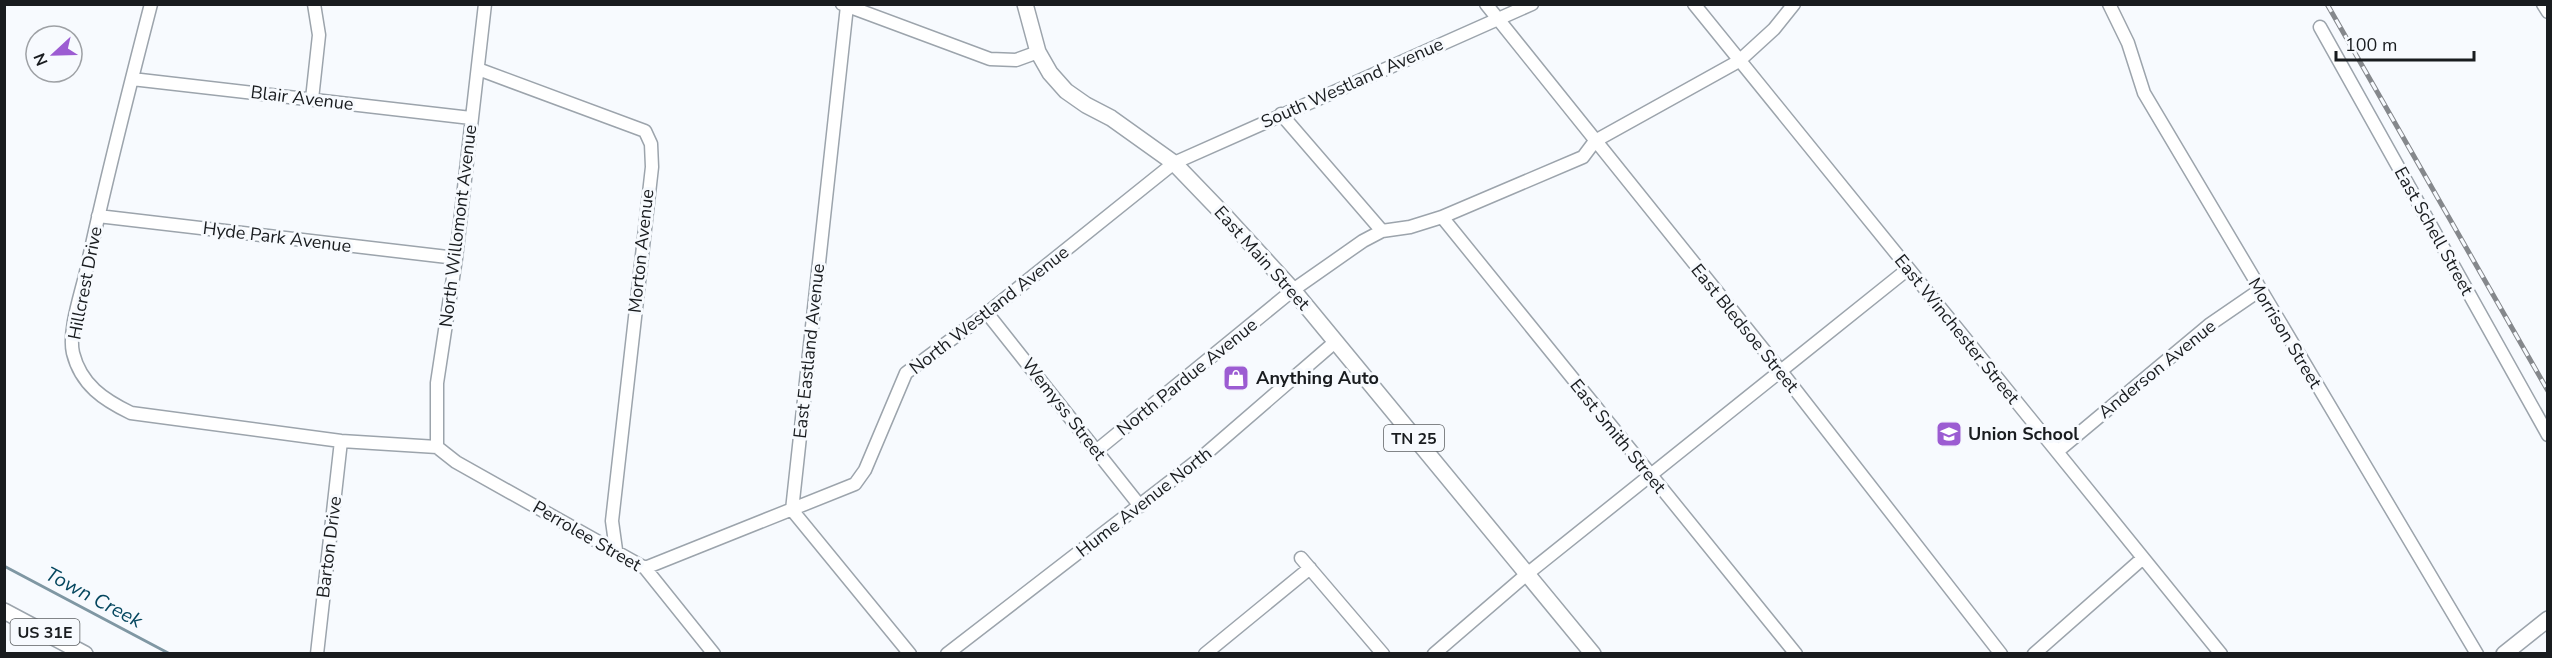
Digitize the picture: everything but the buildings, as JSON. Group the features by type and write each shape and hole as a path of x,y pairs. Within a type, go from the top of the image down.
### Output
{"main road":[{"name":"TN 25","path":"1025,4 1038,52"},
{"name":"East Main Street","path":"1038,52 1050,74 1066,91 1111,118 1174,164 1224,213 1293,290 1593,654"},
{"name":"US 31E","path":"4,611 85,654"},
{"path":"2504,654 2547,619"}],"street":[{"name":"Hillcrest Drive","path":"151,4 98,216 74,327 73,351 82,375 94,392 109,403 131,413 341,441 437,447"},
{"path":"312,99 319,35 314,4"},
{"name":"North Willomont Avenue","path":"437,447 437,383 456,258 485,4"},
{"name":"East Bledsoe Street","path":"1486,4 1780,370 2001,654"},
{"name":"South Westland Avenue","path":"1174,164 1281,114 1532,4"},
{"name":"East Winchester Street","path":"1694,4 2221,654"},
{"path":"1281,114 1382,231 1410,227 1442,218 1582,157 1595,141 1739,61 1774,29 1794,4"},
{"name":"Morrison Street","path":"2109,4 2128,43 2144,93 2477,654"},
{"path":"2543,4 2547,12"},
{"path":"844,5 990,59 1016,60 1038,52"},
{"name":"East Eastland Avenue","path":"792,510 844,5"},
{"name":"East Schell Street","path":"2320,27 2547,435"},
{"name":"Morton Avenue","path":"478,69 645,131 651,144 652,167 612,521 616,550"},
{"name":"Blair Avenue","path":"132,79 471,118"},
{"name":"North Westland Avenue","path":"645,568 855,484 865,470 906,373 987,313 1174,164"},
{"name":"Hyde Park Avenue","path":"98,216 456,258"},
{"name":"East Smith Street","path":"1442,218 1796,654"},
{"name":"North Pardue Avenue","path":"1096,451 1293,290 1363,241 1382,231"},
{"path":"1434,654 1527,574 1908,269"},
{"name":"Anderson Avenue","path":"2058,451 2209,325 2260,290"},
{"name":"Wemyss Street","path":"987,313 1140,506"},
{"name":"Hume Avenue North","path":"947,654 1140,506 1270,400 1335,342"},
{"name":"Barton Drive","path":"317,654 341,441"},
{"name":"Perrolee Street","path":"437,447 456,462 645,568 714,654"},
{"path":"792,510 910,654"},
{"path":"1301,558 1383,654"},
{"path":"2034,654 2143,558"},
{"path":"1205,654 1310,568"}],"waterway":[{"name":"Town Creek","path":"4,566 170,654"}],"railway":[{"path":"2327,4 2548,391"}],"place":[{"name":"Anything Auto","path":"1236,378"},
{"name":"Union School","path":"1949,434"}]}
